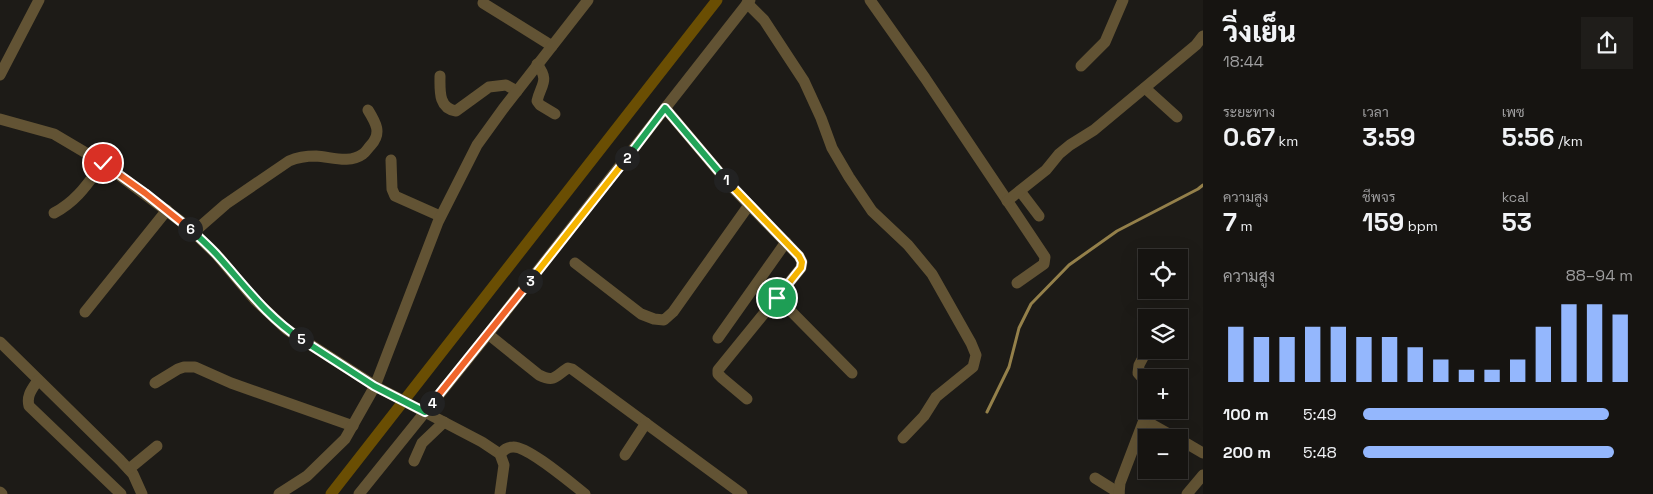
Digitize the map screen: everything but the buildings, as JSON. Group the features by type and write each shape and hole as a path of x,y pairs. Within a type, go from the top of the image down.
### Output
{"street":[{"path":"0,76 39,0"},
{"path":"280,494 307,476 346,439 374,386 440,216 477,145 516,91 588,0"},
{"path":"870,0 925,78 1045,257 1044,264 1017,283"},
{"path":"1081,66 1105,42 1123,0"},
{"path":"359,494 488,334 748,2 764,20 804,81 832,148 848,177 872,211 908,245 932,274 976,355 973,367 936,397 924,416 903,438"},
{"path":"483,3 552,46"},
{"path":"1008,201 1046,170 1070,144 1094,130 1196,46 1203,36"},
{"path":"537,64 543,72 544,79 537,101 555,114"},
{"path":"440,76 440,94 443,104 449,110 456,111 489,87 506,85 516,91"},
{"path":"1145,88 1177,117"},
{"path":"665,108 730,185 786,242 802,262 801,268 718,370 718,374 747,399"},
{"path":"194,232 226,204 289,161 299,157 313,156 352,159 363,154 374,142 378,134 377,126 368,110"},
{"path":"0,119 54,134 103,163 194,232 216,254 255,300 286,329 374,386 482,442 500,454 504,465 500,494"},
{"path":"391,160 392,189 395,196 440,216"},
{"path":"54,214 74,200 103,163"},
{"path":"1020,190 1039,216"},
{"path":"575,263 641,314 654,319 664,320 673,312 750,205"},
{"path":"84,312 167,210"},
{"path":"718,338 786,242"},
{"path":"777,298 852,373"},
{"path":"488,334 540,376 548,380 568,368 572,369 742,494"},
{"path":"0,342 128,469 142,494"},
{"path":"155,383 178,368 195,367 257,393 353,426"},
{"path":"38,380 29,394 29,406 121,494"},
{"path":"1095,478 1119,493 1120,483 1144,419"},
{"path":"1151,419 1164,429"},
{"path":"414,461 422,443 444,422"},
{"path":"625,455 646,423"},
{"path":"1188,444 1203,453"},
{"path":"128,469 157,446"},
{"path":"500,454 506,448 512,446 527,451 585,494"},
{"path":"1187,494 1203,475"}],"waterway":[{"path":"331,494 717,0"},
{"path":"987,412 1009,367 1019,328 1031,304 1069,265 1117,231 1203,185"}],"route":[{"path":"103,163 187,226 216,254 255,300 286,329 374,386 425,412 665,108 730,185 799,256 802,262 801,268 777,298"}]}
